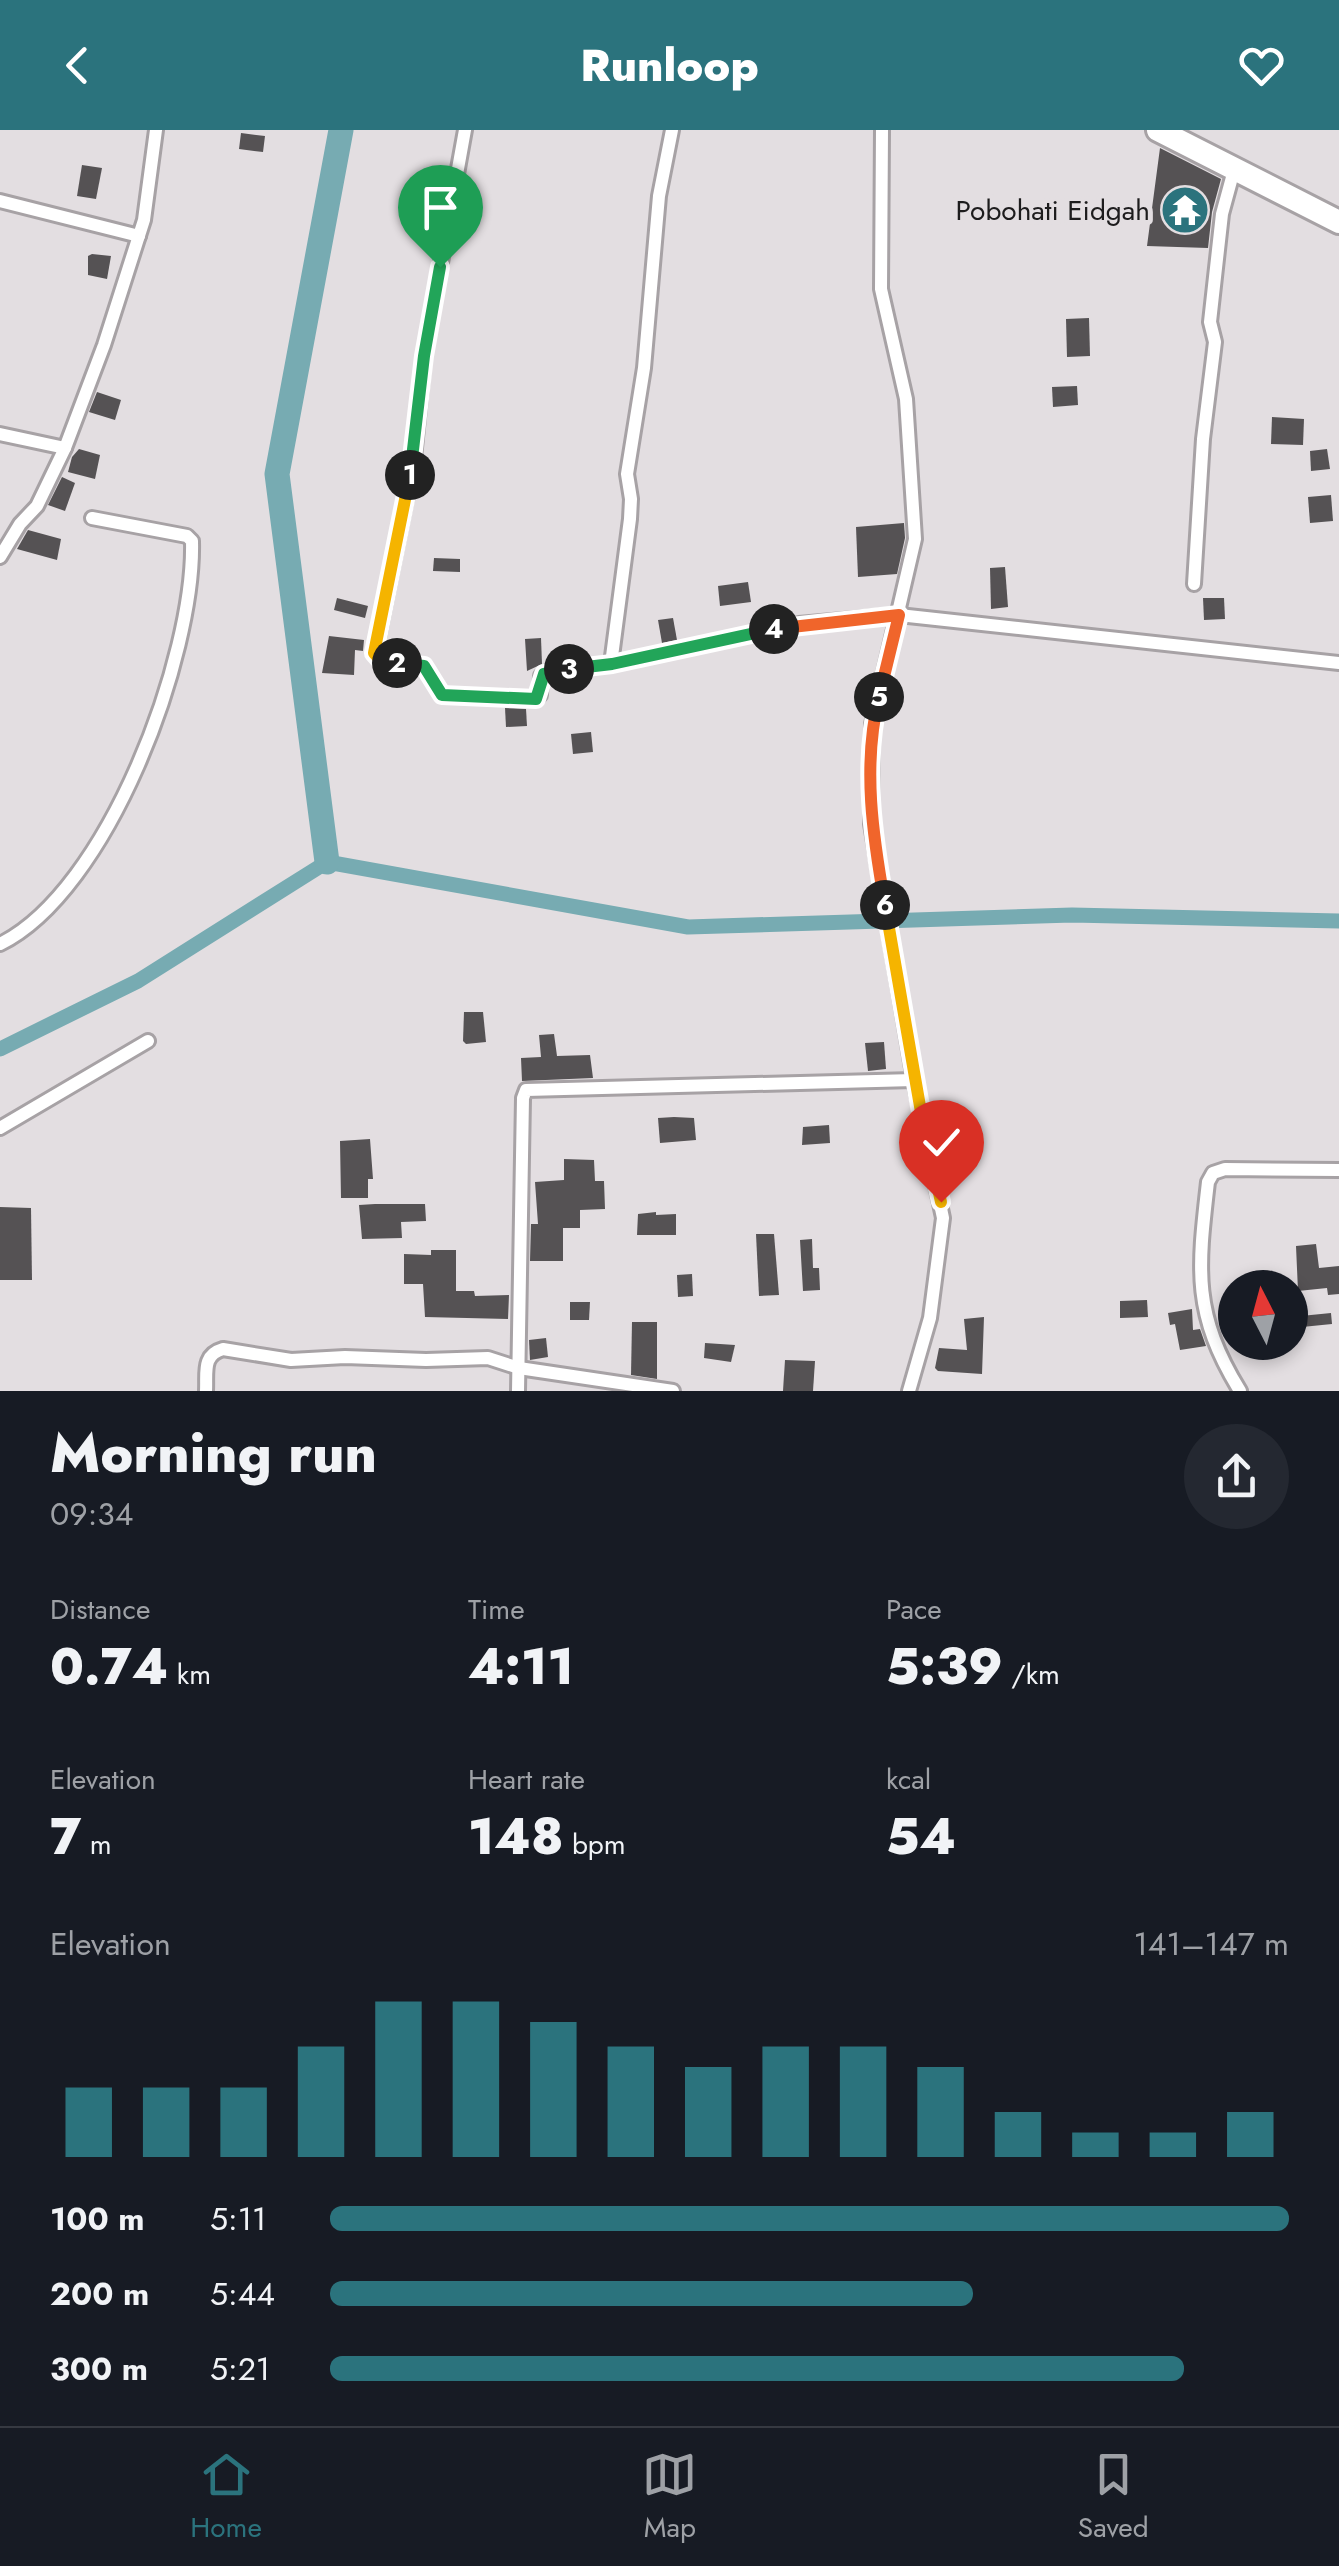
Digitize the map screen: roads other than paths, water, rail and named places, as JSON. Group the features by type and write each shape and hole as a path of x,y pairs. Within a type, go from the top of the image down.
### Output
{"highway":[{"path":"1158,130 1339,222"}],"street":[{"path":"0,557 20,524 37,506 65,448 104,345 140,236 156,130"},
{"path":"466,130 424,356 414,458 374,653 382,662 424,666 442,695 536,699 544,674 612,664 798,624 899,615 1339,663"},
{"path":"612,664 630,519 627,474 644,368 660,196 672,130"},
{"path":"882,130 881,289 906,399 915,539 872,724 871,824 914,1080 943,1218 930,1318 909,1391"},
{"path":"1194,584 1203,438 1215,342 1210,322 1222,214 1234,170"},
{"path":"0,201 140,236"},
{"path":"0,434 65,448"},
{"path":"0,944 32,924 96,847 155,726 191,587 192,541 187,536 92,518"},
{"path":"0,1128 148,1041"},
{"path":"518,1391 526,1090 914,1080"},
{"path":"1240,1391 1223,1363 1203,1306 1198,1262 1208,1182 1213,1173 1225,1169 1339,1170"},
{"path":"206,1391 207,1359 223,1349 291,1360 488,1358 519,1368 673,1391"}],"waterway":[{"path":"327,862 277,474 341,130"},
{"path":"0,1049 138,981 327,862 688,927 1072,915 1339,921"}],"place":[{"name":"Pobohati Eidgah","path":"1185,210"}]}
